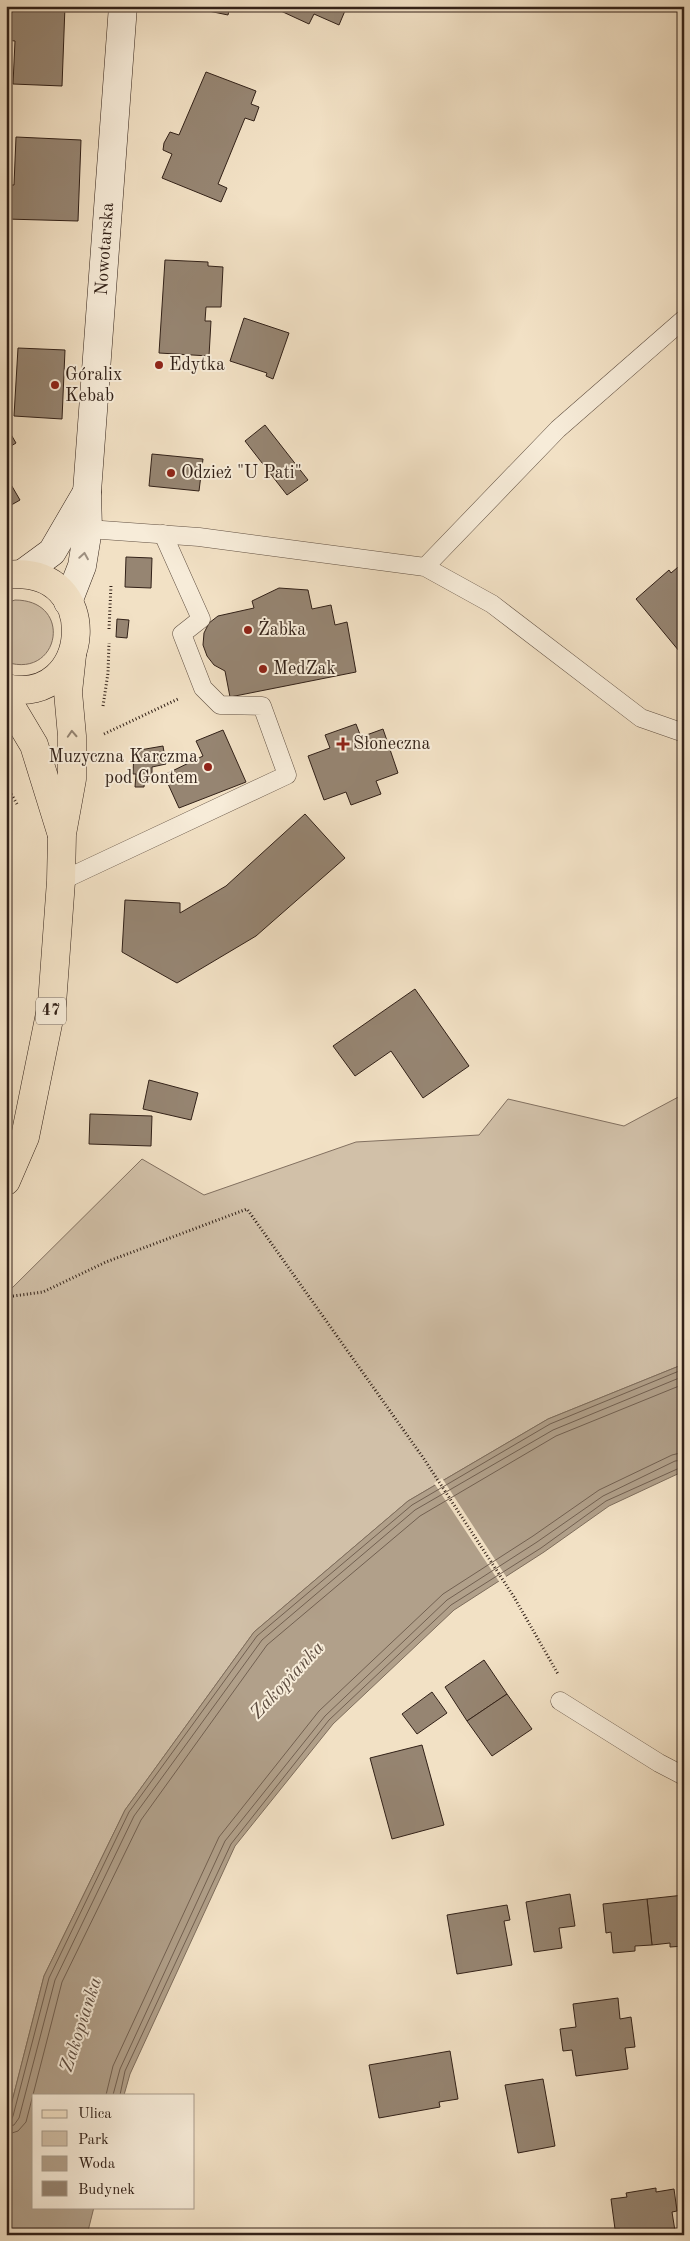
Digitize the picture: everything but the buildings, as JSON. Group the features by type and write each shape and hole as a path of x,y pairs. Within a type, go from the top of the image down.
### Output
{"main road":[{"name":"Nowotarska","path":"68,602 82,566 88,529 87,492 123,6"},
{"name":"Nowotarska","path":"14,575 52,552 87,492"},
{"name":"47","path":"6,688 27,689 42,685 54,678 65,668 72,654 76,642 77,628 68,602 60,590 36,576 14,575"},
{"name":"47","path":"6,1181 25,1137 52,1004 61,881 62,834 72,779 68,692 72,654"},
{"name":"47","path":"6,698 34,745 62,834"}],"lane":[{"path":"425,567 558,429 684,319"},
{"path":"88,529 199,536 425,567 492,604 641,718 684,733"},
{"path":"61,881 287,775 262,706 220,705 203,688 182,634 201,619 164,534"},
{"path":"560,1701 659,1763 684,1776"}],"path":[{"path":"99,736 203,688"},
{"path":"6,1297 44,1292 106,1262 247,1210 424,1459 514,1597"}],"green space":[{"path":"15,600 34,603 46,612 52,624 53,638 48,650 38,660 24,665 6,662 6,603"},
{"path":"684,1094 684,1364 548,1419 408,1501 254,1632 125,1810 44,1976 6,2125 6,1294 142,1159 204,1195 356,1142 479,1135 508,1099 624,1126"}],"water":[{"name":"Zakopianka","path":"684,1364 684,1471 609,1506 544,1552 454,1610 333,1724 235,1846 130,2074 124,2094 32,2094 32,2208 94,2208 87,2235 6,2235 6,2125 44,1976 125,1810 254,1632 408,1501 548,1419"}],"pier":[{"path":"442,1478 507,1578 500,1583 434,1483"}],"place":[{"name":"Edytka","path":"159,365"},
{"name":"Góralix Kebab","path":"55,385"},
{"name":"Odzież \"U Pati\"","path":"171,473"},
{"name":"Żabka","path":"248,630"},
{"name":"MedZak","path":"263,669"},
{"name":"Słoneczna","path":"343,744"},
{"name":"Muzyczna Karczma pod Gontem","path":"208,767"}]}
